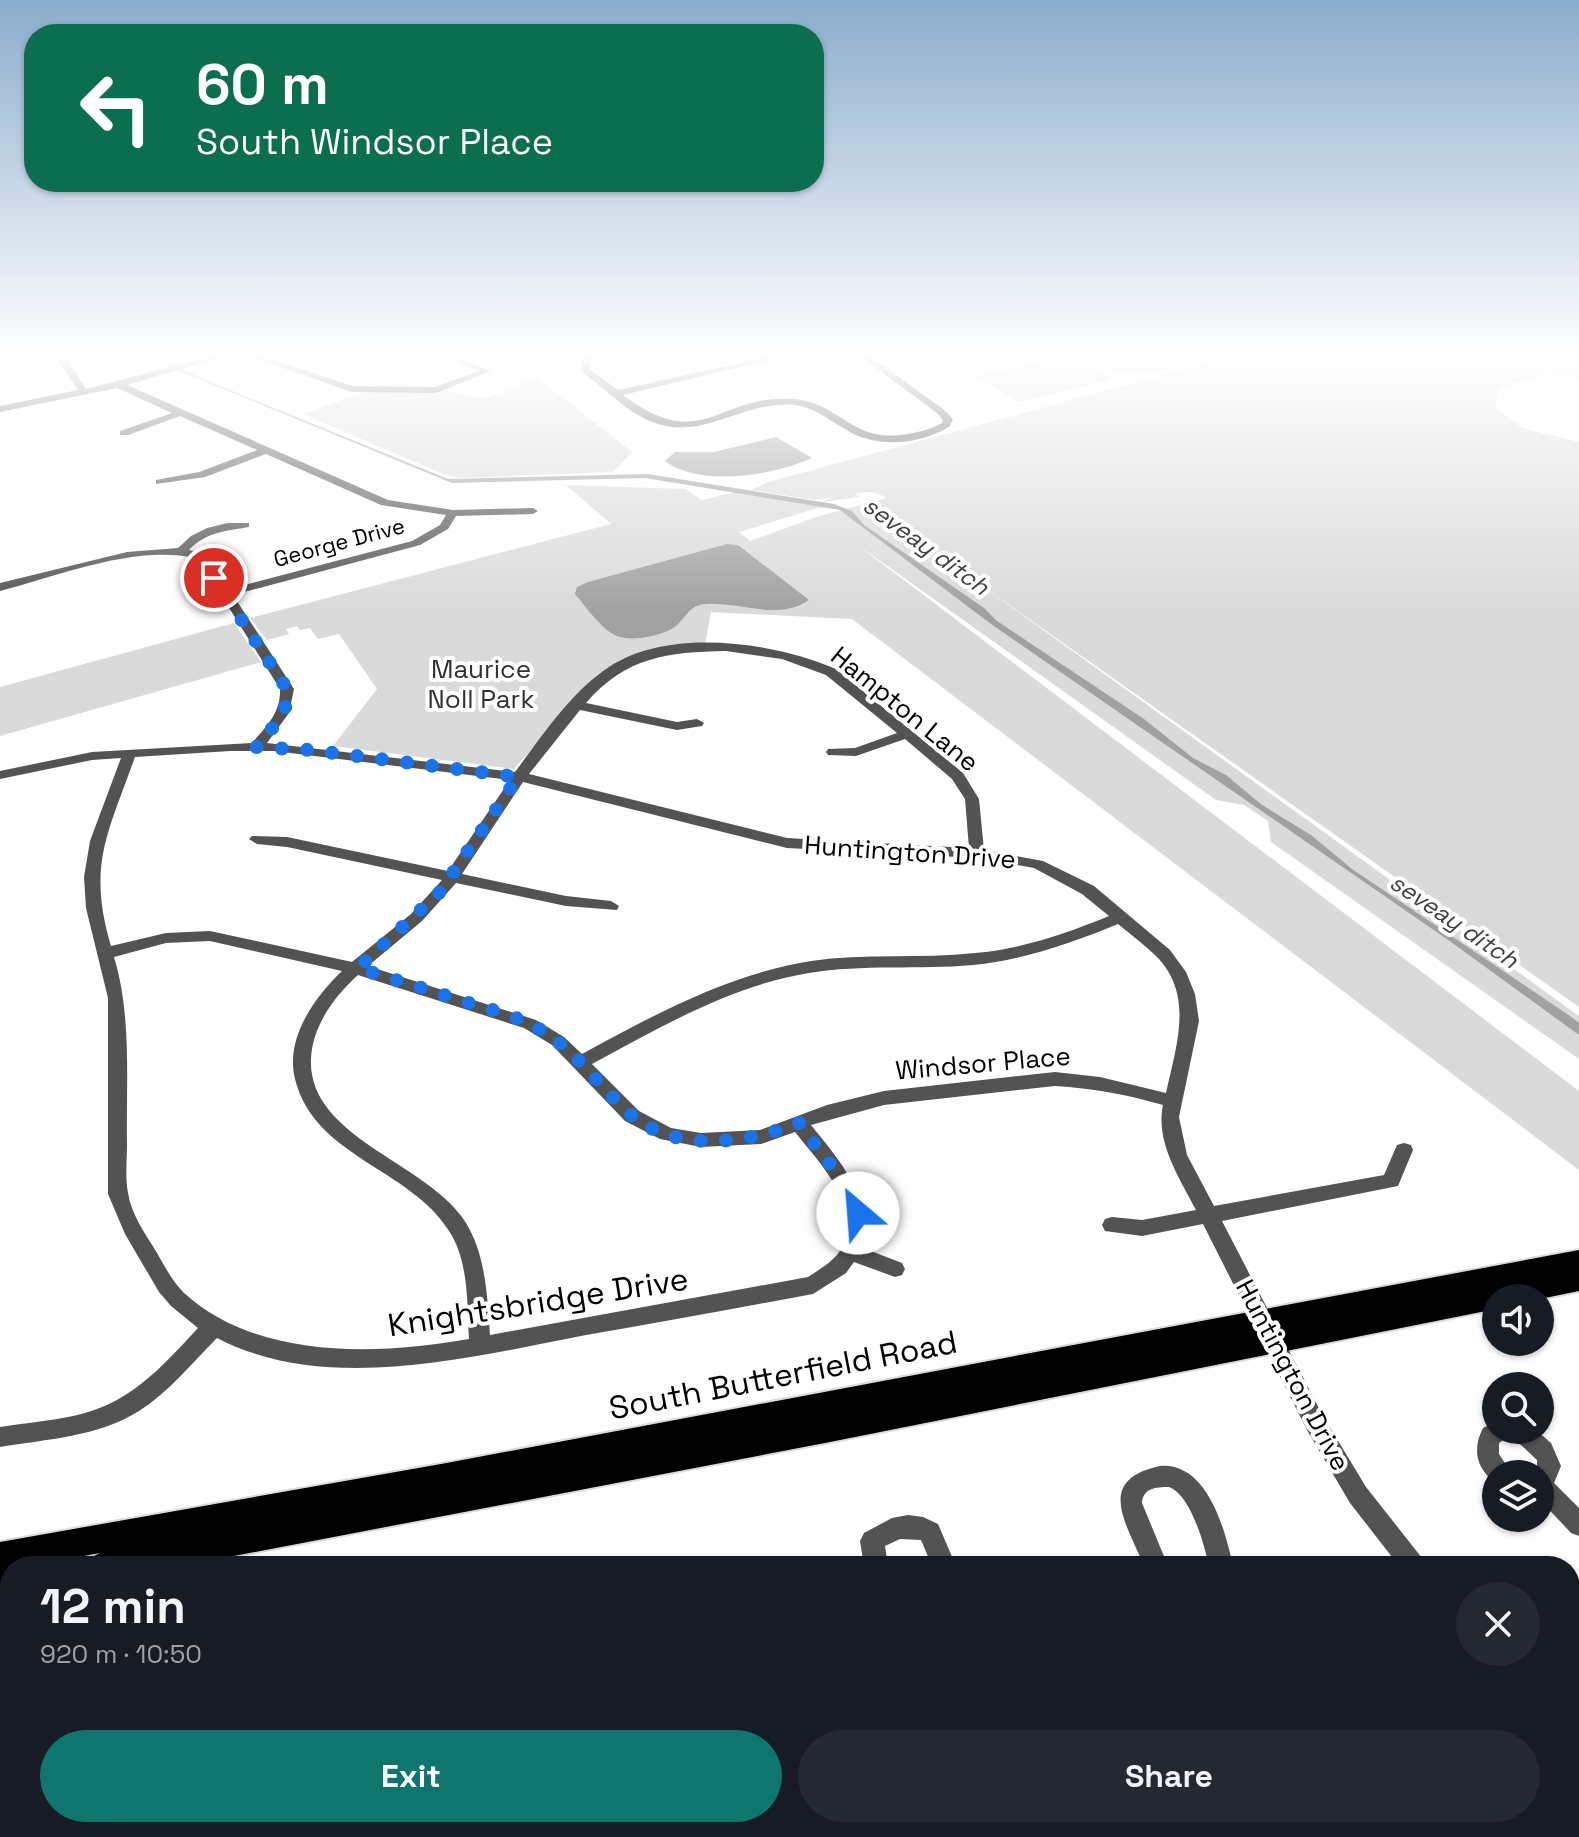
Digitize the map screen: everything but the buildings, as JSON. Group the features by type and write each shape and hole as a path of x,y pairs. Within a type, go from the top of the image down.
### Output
{"main road":[{"name":"South Butterfield Road","path":"154,1556 1267,1331 1579,1260"},
{"name":"South Butterfield Road","path":"1554,1285 1579,1280"},
{"name":"South Butterfield Road","path":"6,1556 1267,1331 1482,1300"}],"street":[{"path":"242,441 385,503 453,513 533,511"},
{"path":"160,482 201,475 265,451"},
{"name":"George Drive","path":"226,593 416,543 444,527 453,513"},
{"path":"182,550 203,534 228,526 245,525"},
{"path":"0,587 146,552 182,550 201,559 287,689 288,703 284,712 256,747"},
{"name":"Hampton Lane","path":"480,1346 474,1263 457,1225 426,1189 329,1124 306,1090 302,1053 310,1023 328,996 428,907 518,777 576,705 605,676 630,662 654,654 695,648 769,653 802,659 831,672 958,776 968,790 976,813 977,853"},
{"path":"576,705 677,726 697,723"},
{"path":"833,752 861,751 907,734"},
{"name":"Huntington Drive","path":"0,775 54,761 130,753 256,747 310,750 518,777 787,843 977,853 1024,860 1057,871 1088,890 1164,954 1180,976 1187,994 1190,1021 1172,1101 1171,1133 1178,1155 1267,1331 1358,1495 1406,1556"},
{"name":"Knightsbridge Drive","path":"130,753 95,852 91,874 93,907 116,998 118,1194 126,1220 169,1290 180,1302 214,1326 253,1343 318,1355 376,1357 435,1354 797,1290 822,1280 852,1252"},
{"path":"257,839 287,842 577,903 611,906"},
{"path":"580,1063 719,991 774,974 848,963 934,962 999,955 1052,944 1120,917"},
{"name":"Windsor Place","path":"107,953 166,938 210,936 358,968 530,1024 558,1041 632,1116 667,1134 701,1140 761,1137 837,1109 884,1098 1055,1079 1118,1086 1172,1101"},
{"path":"799,1123 854,1199 858,1227 852,1252 895,1269"},
{"path":"1112,1225 1142,1228 1391,1181 1404,1150"},
{"path":"0,1437 74,1424 116,1412 158,1384 214,1326"},
{"path":"1152,1556 1130,1503 1131,1492 1140,1482 1155,1476 1173,1476 1189,1486 1218,1556"},
{"path":"1554,1498 1579,1525"},
{"path":"874,1556 872,1541 882,1533 914,1526 930,1532 940,1556"}],"green space":[{"path":"366,441 618,441 632,452 613,472 459,478"},
{"name":"Maurice Noll Park","path":"921,441 1579,442 1579,1007 981,585 1579,1016 1579,1059 1271,842 1268,821 1244,805 1216,800 855,543 1579,1091 1579,1170 852,619 711,612 705,644 687,645 591,682 514,769 333,746 377,689 339,634 318,639 310,628 300,630 297,626 286,629 289,634 267,640 250,618 611,524 566,485 685,489 702,500 735,492 832,507 817,508 739,532 750,541 819,516 887,498 864,492 855,494 859,497 822,502 834,497 815,500 751,490 768,482"},
{"path":"234,623 261,662 0,736 0,687"}],"shaded area":[{"path":"349,441 448,479 648,474 834,504 852,511 864,525 984,608 997,621 1144,719 1193,758 1226,775 1262,805 1311,835 1352,869 1570,1016 1579,1023 1579,1035 1451,942 991,624 840,510 645,478 452,483"},
{"path":"761,441 782,441 812,458 758,474 738,476 698,474 665,461 675,452 714,452"},
{"path":"727,544 738,545 809,600 798,606 773,610 700,605 668,631 630,638 618,636 604,627 575,594 577,587 588,582"}],"route":[{"path":"214,578 284,682 289,697 284,712 256,747 310,750 518,777 428,907 358,968 506,1014 541,1029 558,1041 632,1116 667,1134 701,1140 731,1140 761,1137 799,1123 849,1190 858,1213"}],"water label":[{"name":"seveay ditch","path":"926,546"},
{"name":"seveay ditch","path":"1454,921"}]}
